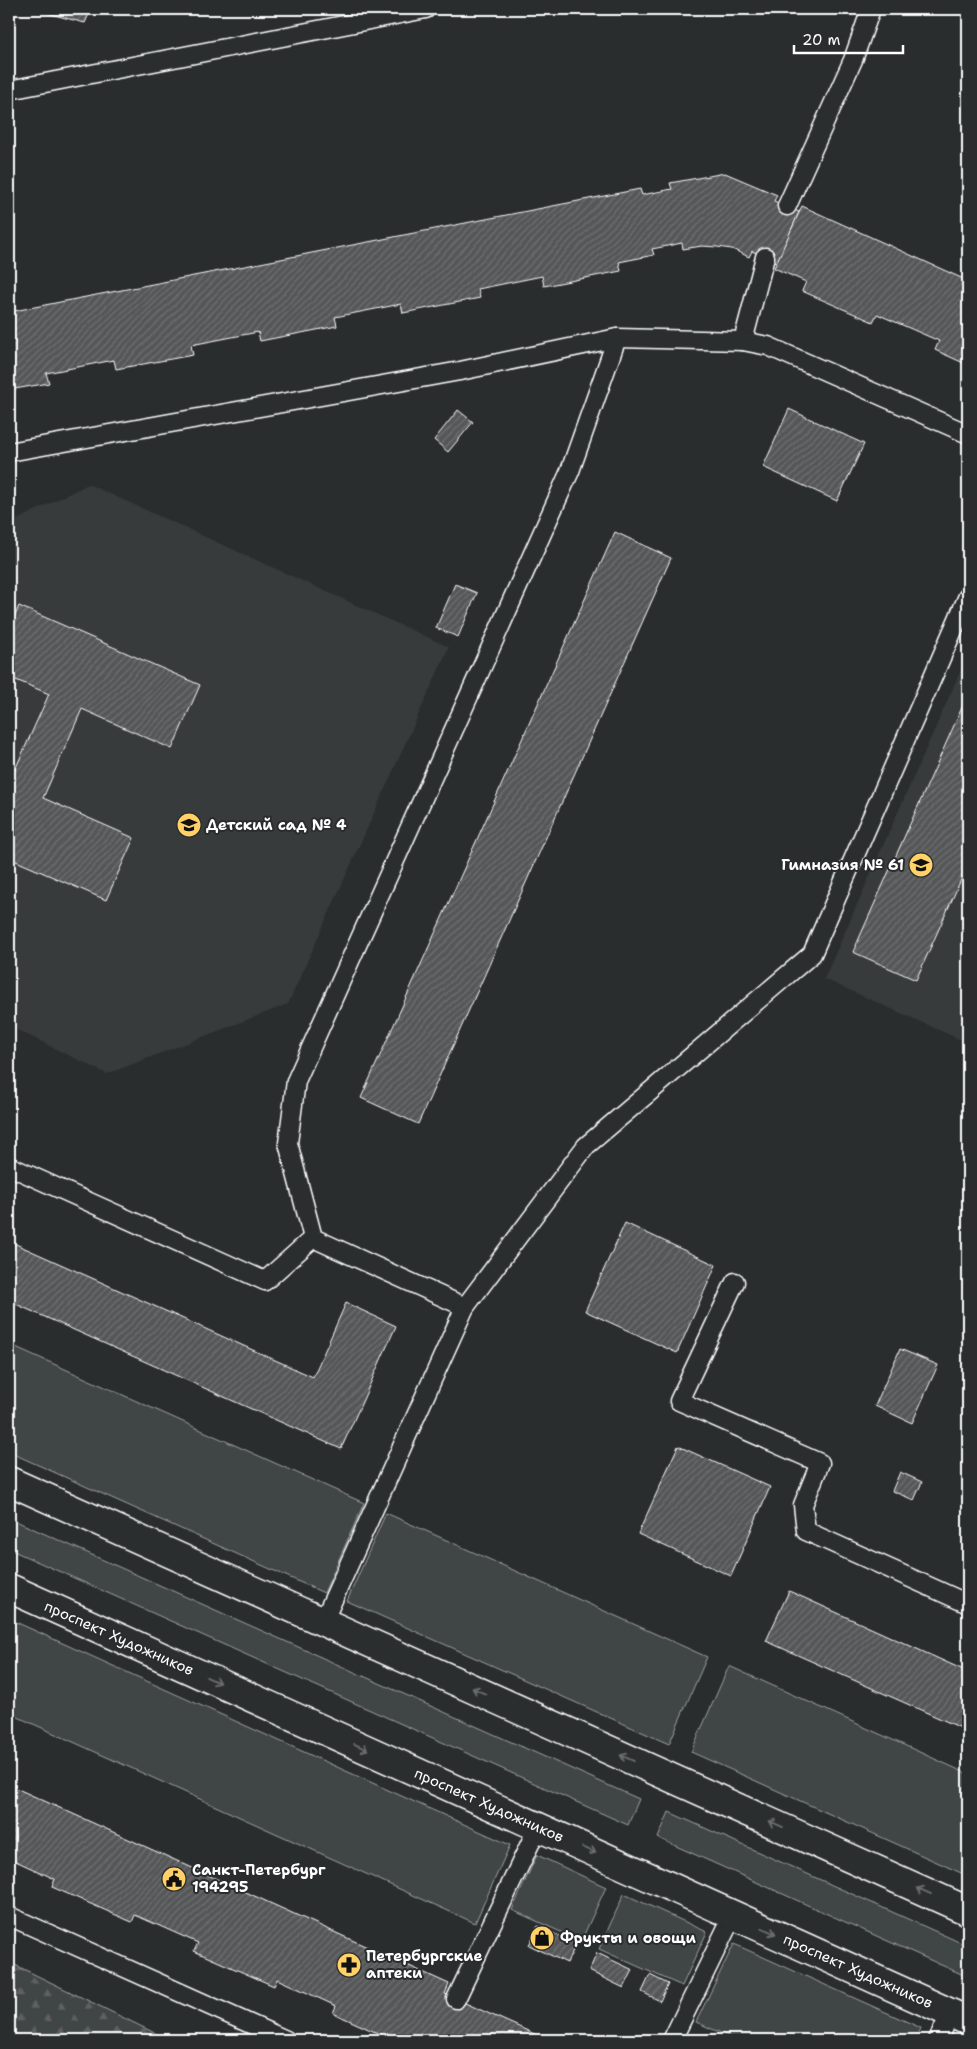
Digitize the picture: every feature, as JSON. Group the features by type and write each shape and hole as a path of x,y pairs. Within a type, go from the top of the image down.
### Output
{"street":[{"path":"9,1481 968,1911"},
{"name":"проспект Художников","path":"9,1588 960,2017"}],"lane":[{"path":"9,90 426,9"},
{"path":"787,206 849,69 871,9"},
{"path":"743,341 765,257"},
{"path":"314,1238 288,1143 296,1081 570,471 617,338"},
{"path":"9,452 460,372 617,338 743,341 768,346 968,434"},
{"path":"323,1622 465,1307 586,1146 812,954 968,596"},
{"path":"9,1166 265,1281 314,1238"},
{"path":"314,1238 465,1307"},
{"path":"735,1282 679,1401 820,1463 803,1505 806,1531 968,1604"},
{"path":"456,1998 538,1827"},
{"path":"672,2040 733,1915"},
{"path":"9,1916 286,2040"},
{"path":"938,2040 960,2017"}],"shaded area":[{"name":"Детский сад № 4","path":"88,484 449,647 288,1004 107,1074 9,1026 9,524"},
{"name":"Гимназия № 61","path":"968,654 968,1043 824,979"}],"green space":[{"path":"9,1344 364,1503 324,1593 9,1452"},
{"path":"386,1513 707,1657 669,1744 347,1601"},
{"path":"9,1518 639,1799 628,1825 9,1549"},
{"path":"9,1619 510,1845 475,1923 9,1713"},
{"path":"729,1666 968,1774 968,1876 691,1752"},
{"path":"669,1812 968,1946 968,1977 658,1838"},
{"path":"537,1855 606,1887 581,1941 512,1910"},
{"path":"624,1894 707,1932 682,1986 599,1949"},
{"path":"734,1944 921,2028 916,2040 737,2040 696,2022"},
{"path":"9,1962 167,2039 167,2040 9,2040"}],"building":[{"path":"31,9 91,9 85,23"},
{"path":"725,173 777,195 774,201 799,212 777,263 752,251 749,257 732,249 717,247 702,246 683,249 682,243 652,249 654,255 619,262 621,271 544,286 542,276 478,289 480,298 403,313 401,304 335,317 337,326 260,341 258,332 191,345 193,355 116,369 114,360 46,373 49,383 9,390 9,312 640,189 642,195 672,189 670,183"},
{"path":"802,206 968,281 968,365 935,350 939,341 877,314 873,322 802,291 806,282 774,268"},
{"path":"789,409 864,444 837,501 763,467"},
{"path":"458,410 473,422 448,452 434,440"},
{"path":"615,532 671,558 418,1124 361,1098"},
{"path":"455,584 477,593 458,637 436,628"},
{"path":"19,606 200,685 172,749 82,709 43,798 134,838 106,900 9,858 9,783 49,694 9,677 9,629"},
{"path":"968,694 968,864 916,980 853,952"},
{"path":"625,1223 716,1265 677,1353 585,1311"},
{"path":"9,1241 313,1377 346,1303 396,1326 341,1449 9,1301"},
{"path":"900,1349 938,1365 912,1423 875,1406"},
{"path":"678,1446 770,1487 731,1576 638,1534"},
{"path":"900,1472 922,1482 914,1500 892,1491"},
{"path":"789,1591 968,1672 968,1731 766,1641"},
{"path":"9,1785 449,1984 445,1994 548,2040 393,2040 333,2013 336,2006 277,1979 274,1986 194,1951 198,1943 135,1915 132,1922 52,1887 55,1879 9,1858"},
{"path":"538,1926 576,1944 567,1963 529,1945"},
{"path":"597,1953 633,1970 624,1988 589,1971"},
{"path":"650,1975 668,1984 660,2001 642,1992"}],"place":[{"name":"Детский сад № 4","path":"189,825"},
{"name":"Гимназия № 61","path":"921,865"},
{"name":"Санкт-Петербург 194295","path":"174,1879"},
{"name":"Фрукты и овощи","path":"542,1938"},
{"name":"Петербургские аптеки","path":"349,1965"}]}
